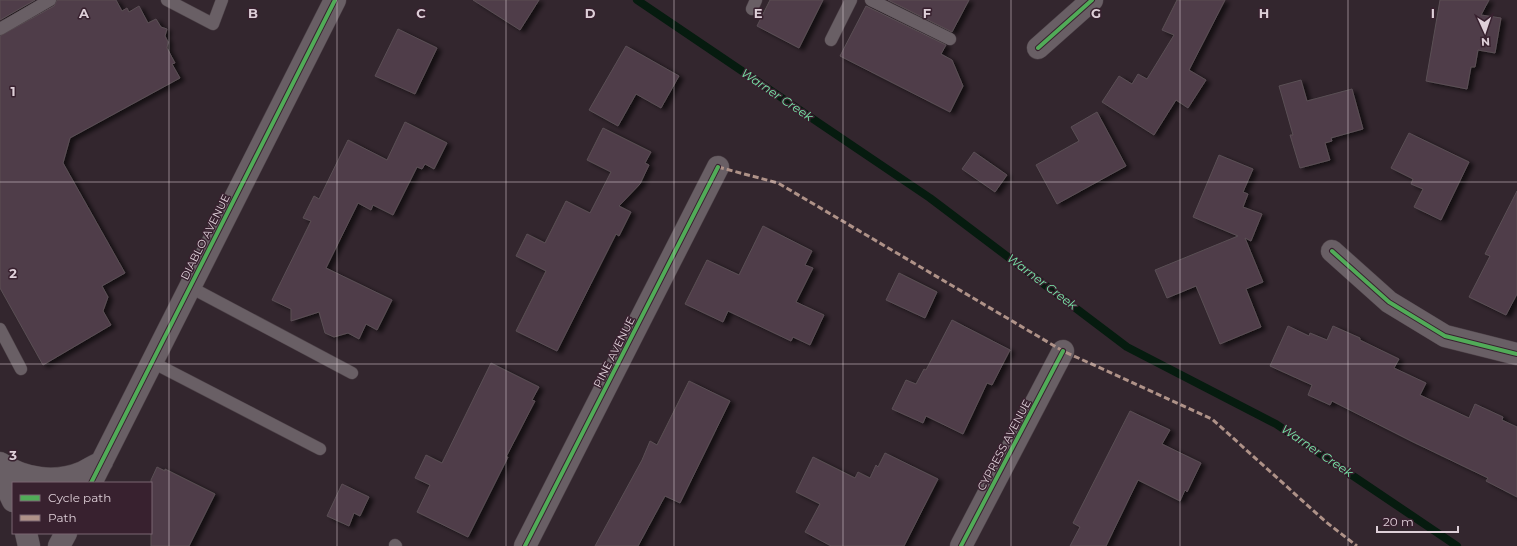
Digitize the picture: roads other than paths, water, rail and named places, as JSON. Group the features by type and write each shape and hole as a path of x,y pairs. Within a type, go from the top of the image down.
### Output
{"street":[{"path":"1038,48 1092,0"},
{"name":"DIABLO AVENUE","path":"92,482 190,287 330,1"},
{"name":"PINE AVENUE","path":"525,546 718,167"},
{"path":"1332,250 1389,302 1445,336 1517,354"},
{"name":"CYPRESS AVENUE","path":"961,546 1063,351"},
{"path":"0,463 11,470 29,477 47,478 63,477 82,472 102,462"},
{"path":"0,474 12,499"},
{"path":"26,534 29,546"},
{"path":"59,546 65,534"}],"lane":[{"path":"0,29 50,0"},
{"path":"167,0 212,24 222,0"},
{"path":"831,40 851,0"},
{"path":"870,0 950,39"},
{"path":"190,287 352,373"},
{"path":"0,329 21,369"},
{"path":"152,362 320,450"}],"waterway":[{"name":"Warner Creek","path":"637,0 930,198 1127,347 1276,424 1457,546"}]}
